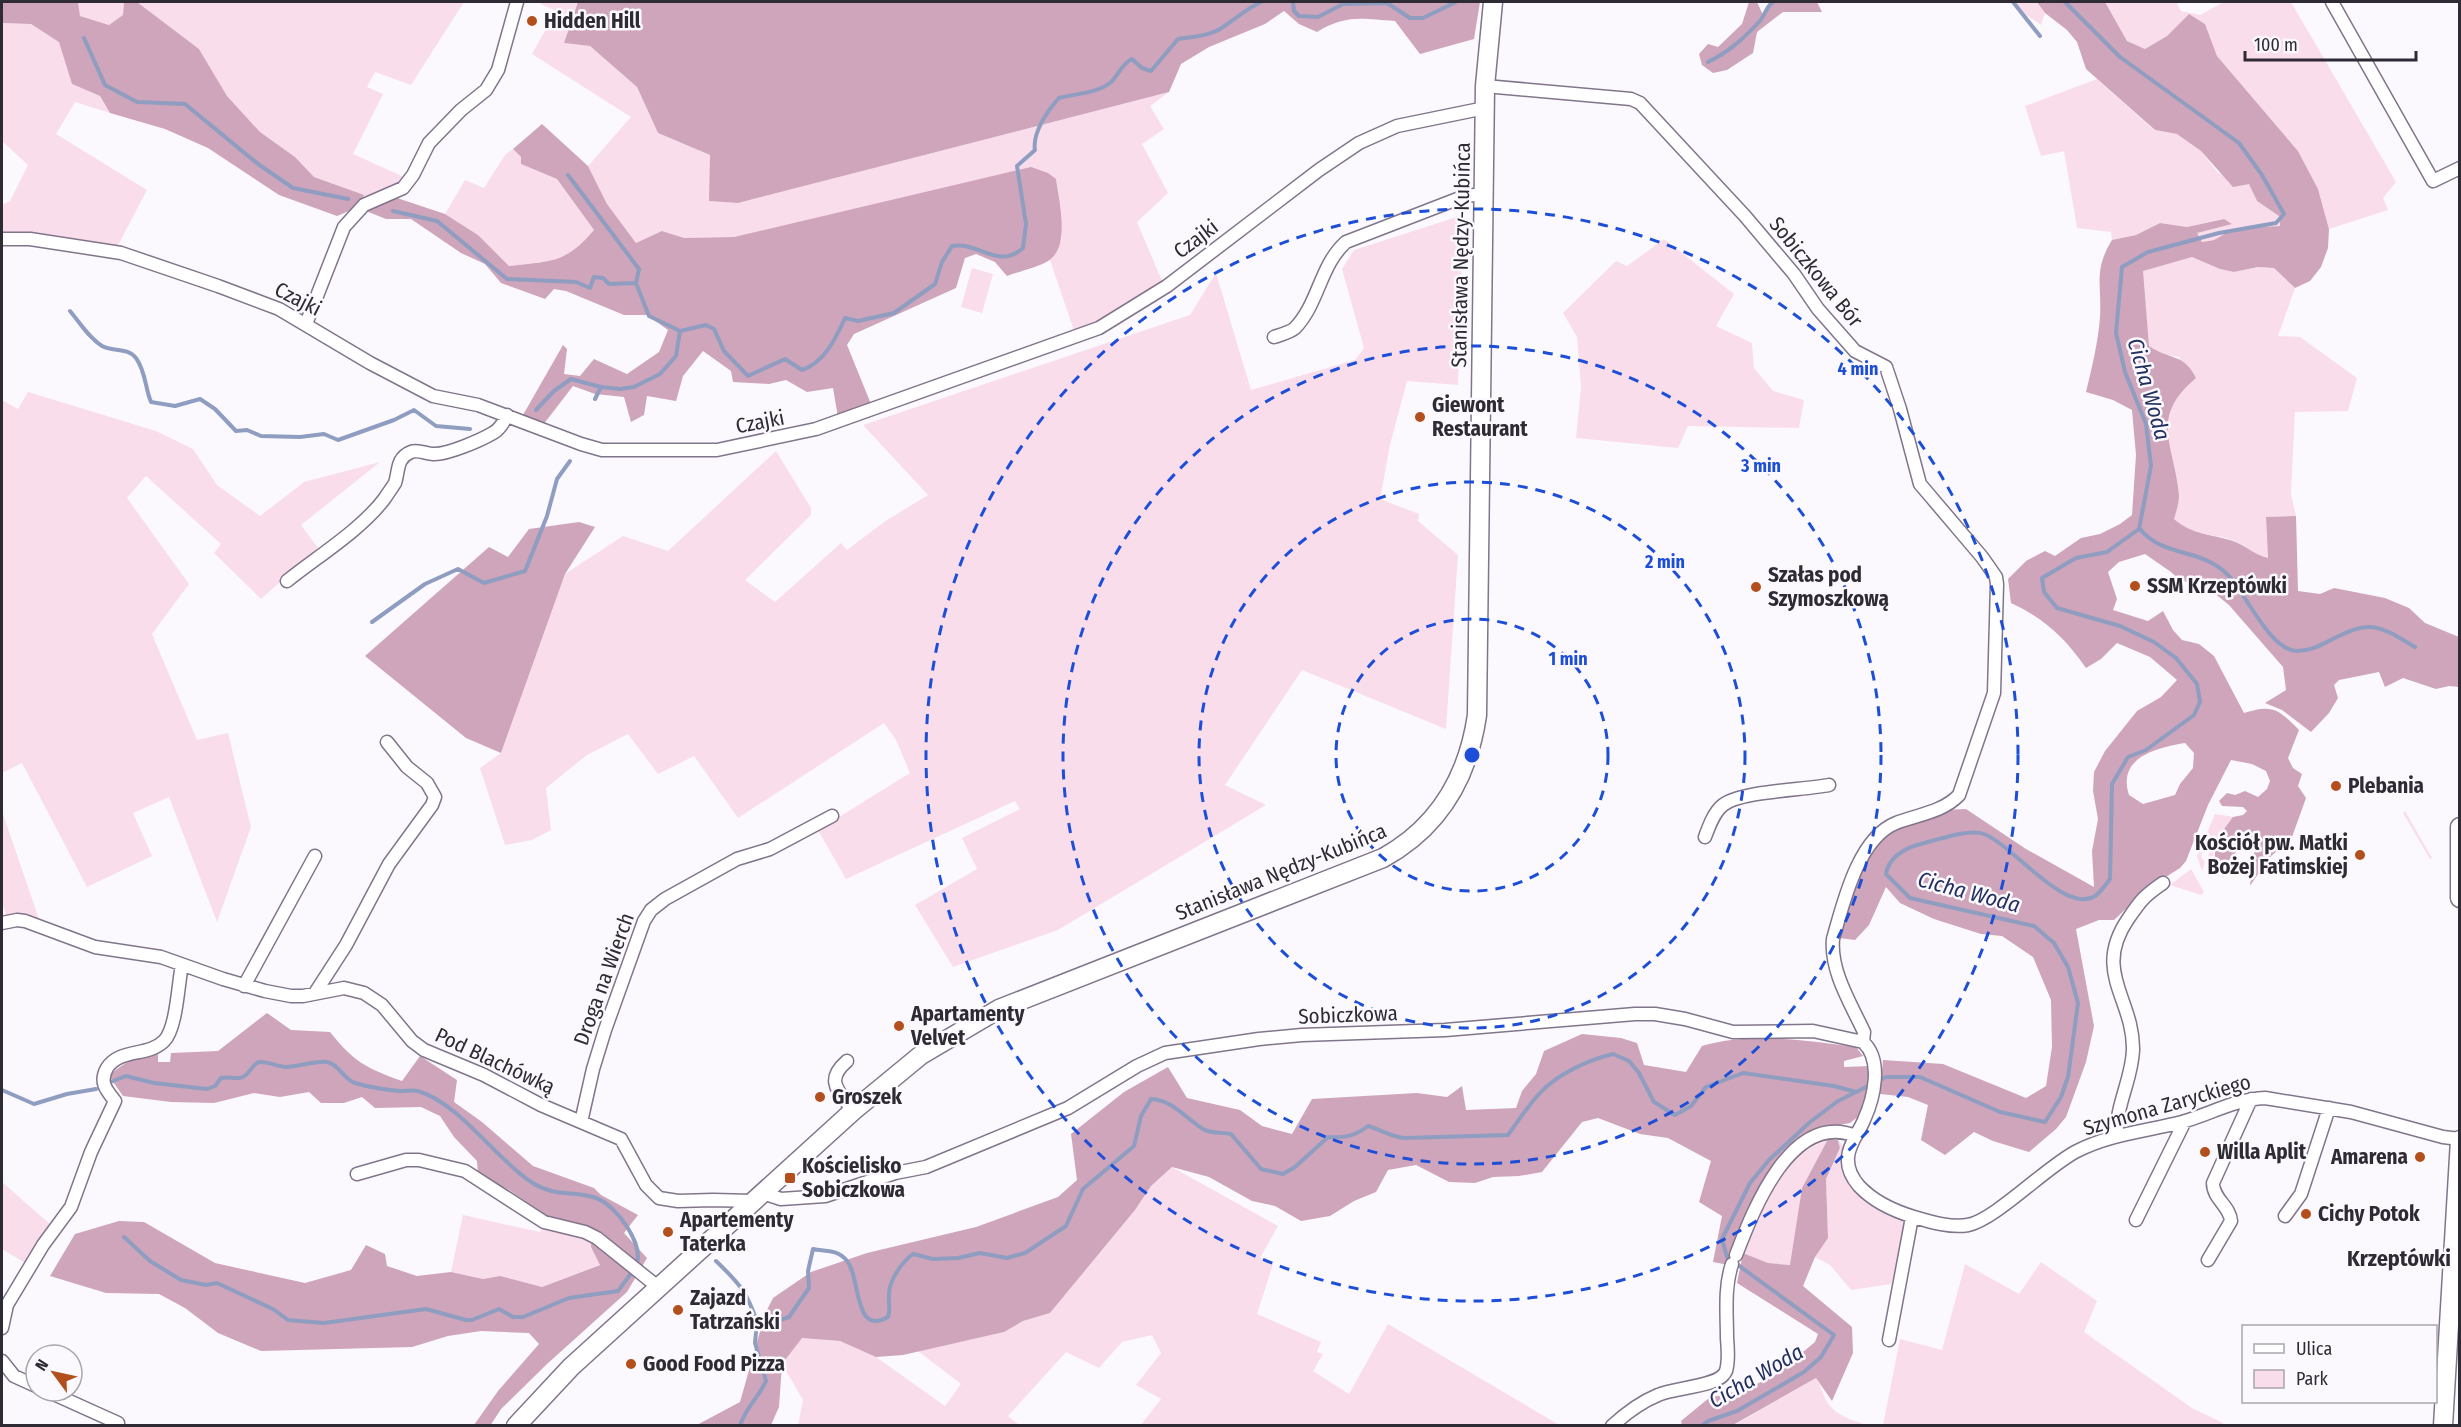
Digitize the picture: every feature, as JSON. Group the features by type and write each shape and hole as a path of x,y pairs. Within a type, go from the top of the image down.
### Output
{"street":[{"path":"306,324 344,227 354,214 364,205 403,189 413,175 429,143 461,110 486,90 498,70 518,2"},
{"path":"2332,2 2433,181 2460,168"},
{"name":"Stanisława Nędzy-Kubińca","path":"516,1425 555,1383 658,1287 854,1111 921,1055 999,1009 1383,858 1415,837 1444,805 1466,765 1477,714 1485,86 1493,3"},
{"name":"Sobiczkowa Bór","path":"1485,86 1630,99 1640,103 1745,216 1794,274 1818,309 1855,351 1886,367 1920,484 1982,557 1996,577 1994,693 1959,795 1954,801 1926,814 1891,825 1872,842 1854,877 1833,939 1832,949 1838,975 1864,1032 1863,1042"},
{"name":"Czajki","path":"2,239 30,239 122,254 279,309 370,363 433,396 477,405 581,444 602,450 717,450 816,429 1099,328 1167,286 1319,170 1374,135 1411,122 1485,108"},
{"path":"1274,337 1294,329 1310,304 1328,263 1335,252 1346,242 1465,196 1484,194"},
{"path":"287,581 374,511 393,487 399,463 405,456 418,451 441,453 474,441 494,433 507,416"},
{"path":"315,993 351,936 389,864 432,805 435,796 427,783 406,767 387,742"},
{"path":"1705,837 1710,822 1723,805 1739,798 1829,785"},
{"name":"Droga na Wierch","path":"581,1122 592,1069 644,921 651,910 664,899 737,859 770,849 832,816"},
{"path":"2460,827 2460,898"},
{"path":"244,986 315,856"},
{"path":"2117,1136 2117,1113 2132,1061 2133,1047 2115,977 2114,953 2120,930 2144,896 2163,883"},
{"name":"Pod Blachówką","path":"2,923 25,921 95,947 161,957 244,986 291,996 344,988 364,993 382,1005 412,1041 424,1050 484,1075 621,1139 642,1178 659,1198 667,1201 758,1197"},
{"path":"2,1328 7,1305 43,1245 71,1207 91,1152 115,1101 102,1079 106,1070 112,1062 123,1055 152,1048 164,1041 173,1020 182,965"},
{"name":"Sobiczkowa","path":"758,1197 782,1199 825,1196 895,1173 926,1167 1068,1108 1137,1066 1165,1053 1259,1039 1302,1035 1445,1030 1655,1014 1685,1019 1733,1032 1813,1031 1863,1042"},
{"path":"1612,1425 1644,1401 1658,1394 1716,1382 1723,1377 1728,1358 1727,1285 1734,1260 1765,1189 1789,1156 1811,1140 1827,1133 1841,1132 1856,1136 1870,1101 1875,1073 1874,1058 1863,1042"},
{"path":"847,1061 835,1075 834,1084 854,1111"},
{"path":"2208,1260 2231,1221 2229,1211 2214,1192 2213,1184 2251,1098"},
{"name":"Szymona Zaryckiego","path":"1856,1136 1848,1158 1854,1179 1860,1187 1881,1203 1912,1216 1948,1225 1975,1223 2060,1161 2086,1147 2117,1136 2185,1121 2251,1098 2329,1108 2460,1140"},
{"path":"2285,1216 2301,1194 2329,1108"},
{"path":"2136,1220 2185,1121"},
{"path":"2443,1425 2460,1140"},
{"path":"357,1174 406,1160 420,1160 465,1171 544,1222 585,1232 597,1238 658,1287"},
{"path":"1889,1340 1912,1216"},
{"path":"2,1361 14,1376 24,1381"},
{"path":"74,1403 118,1423"}],"green space":[{"path":"78,2 124,2 123,15 109,25 80,16"},
{"path":"137,2 464,2 411,85 375,72 367,87 383,94 353,154 404,177 391,191 360,202 363,195 314,177 295,157 260,132 227,96 199,49"},
{"path":"542,2 578,2 564,43 590,46 637,87 658,133 710,155 710,201 738,203 1169,92 1150,106 1164,129 1142,144 1168,193 1137,222 1163,283 1116,313 1074,331 1050,260 1062,238 1061,210 1056,179 734,237 684,238 662,231 636,243 607,204 588,166 631,117 532,54 556,11 541,4"},
{"path":"2015,2 2037,2 2045,13 2041,25 2025,14"},
{"path":"2105,2 2176,2 2181,11 2200,15 2224,2 2291,2 2396,182 2383,198 2388,210 2329,229 2318,189 2298,151 2217,56 2205,24 2189,14 2167,36 2145,49 2127,41"},
{"path":"2,23 31,24 60,42 72,84 100,96 110,113 75,102 56,134 147,190 116,249 55,235 2,233 2,205 10,201 28,165 2,141"},
{"path":"2097,79 2154,130 2177,134 2201,151 2218,173 2249,183 2257,201 2279,216 2280,227 2233,229 2214,240 2202,242 2196,233 2231,224 2223,219 2187,227 2160,223 2136,235 2112,240 2111,232 2077,228 2064,151 2041,156 2025,106"},
{"path":"513,149 521,157 521,164 557,179 594,230 574,249 556,259 509,266 478,235 445,214 465,180 484,188 505,155"},
{"path":"1463,215 1458,385 1407,381 1390,445 1380,499 1419,514 1418,521 1458,555 1446,729 1302,670 1225,785 1266,805 1058,930 953,967 915,905 977,869 962,838 1020,809 1015,801 846,879 818,830 910,773 896,740 884,723 738,818 694,756 658,774 628,734 587,755 546,788 551,830 532,840 505,845 480,768 501,753 565,574 623,536 668,551 776,451 811,508 811,515 745,580 775,602 841,543 847,550 884,522 928,495 863,425 1190,315 1216,273 1251,390 1355,360 1364,348 1342,269 1354,250"},
{"path":"1664,239 1734,294 1716,326 1752,343 1754,368 1773,391 1804,400 1799,428 1688,426 1678,448 1576,438 1581,387 1577,337 1563,313 1616,261 1627,266"},
{"path":"2192,257 2220,269 2234,272 2259,267 2274,268 2295,288 2278,336 2300,337 2357,378 2348,411 2295,412 2291,494 2296,516 2266,517 2268,558 2227,538 2190,530 2174,519 2179,497 2166,431 2172,405 2180,391 2180,357 2160,354 2149,346 2142,270"},
{"path":"972,268 993,274 982,313 961,307"},
{"path":"28,392 156,431 193,449 217,485 260,516 304,482 380,462 301,525 318,548 261,599 214,553 221,544 146,476 127,498 189,584 152,634 197,740 228,733 251,827 217,922 169,797 133,813 152,856 87,887 22,763 2,773 2,400 18,409"},
{"path":"2,811 39,919 24,914 6,916 2,901"},
{"path":"2405,811 2432,858 2430,859 2403,813"},
{"path":"2215,814 2234,817 2216,840 2213,856 2208,857 2210,851 2207,839 2205,840 2201,857 2205,862 2202,871 2197,856"},
{"path":"2191,869 2204,892 2201,895 2170,885"},
{"path":"1828,1139 1802,1188 1791,1265 1768,1263 1743,1253 1762,1204 1783,1170 1791,1161"},
{"path":"1838,1140 1845,1148 1844,1159 1878,1208 1905,1220 1903,1247 1891,1284 1851,1290 1830,1265 1815,1257 1828,1238 1826,1179 1840,1149"},
{"path":"1172,1167 1278,1226 1260,1258 1273,1264 1257,1314 1321,1342 1317,1352 1323,1354 1313,1371 1349,1394 1388,1324 1561,1426 1141,1425 1161,1399 1136,1385 1161,1353 1152,1335 1122,1342 1099,1368 1066,1352 1008,1416 1019,1425 798,1425 803,1400 782,1364 801,1338 840,1341 876,1357 945,1406 961,1384 918,1351 1004,1332 1023,1321 1050,1313 1135,1210 1151,1186"},
{"path":"2,1182 51,1225 25,1263 2,1249"},
{"path":"463,1215 540,1232 547,1216 592,1231 591,1247 601,1264 542,1287 500,1276 483,1279 451,1272"},
{"path":"2041,1262 2097,1301 2084,1332 2192,1408 2223,1423 2222,1425 1883,1425 1900,1339 1942,1350 1965,1264 2019,1294"},
{"path":"1816,1378 1826,1400 1834,1410 1868,1425 1733,1426"}],"shaded area":[{"path":"2,2 78,2 80,16 109,25 123,15 124,2 137,2 199,49 227,96 260,132 295,157 314,177 364,195 356,208 337,216 279,195 208,148 165,129 110,113 100,96 72,84 59,42 31,24 2,23"},
{"path":"578,2 1480,2 1474,39 1420,54 1395,21 1346,20 1317,32 1299,24 1284,11 1265,24 1209,47 1181,64 1169,92 738,203 709,201 710,155 658,133 637,87 590,46 564,43"},
{"path":"1749,2 1757,2 1763,15 1774,2 1817,2 1822,12 1783,12 1757,32 1753,53 1727,70 1713,73 1702,65 1699,54 1708,44 1718,47 1742,24"},
{"path":"2037,2 2105,2 2127,41 2145,49 2167,36 2189,14 2205,24 2217,56 2298,151 2318,189 2329,229 2328,248 2321,267 2310,281 2295,288 2274,268 2258,267 2234,272 2220,269 2192,257 2143,271 2149,346 2186,364 2196,378 2181,393 2168,420 2170,447 2179,496 2174,519 2195,531 2233,541 2268,558 2266,517 2296,516 2298,591 2320,594 2334,588 2385,598 2409,608 2425,623 2459,637 2459,687 2449,686 2436,689 2403,678 2385,687 2379,672 2339,680 2334,685 2338,698 2329,713 2311,732 2282,710 2265,703 2286,690 2283,667 2229,605 2208,588 2180,580 2145,554 2119,562 2108,572 2117,599 2113,610 2148,621 2163,611 2173,630 2182,640 2199,644 2214,656 2244,713 2262,709 2274,710 2286,717 2299,730 2288,758 2293,768 2302,774 2298,786 2306,798 2292,837 2268,859 2250,886 2255,847 2252,842 2245,842 2229,860 2216,868 2214,865 2216,840 2233,817 2243,815 2247,811 2243,807 2222,806 2219,801 2227,793 2235,795 2245,791 2258,797 2267,789 2270,781 2266,771 2252,764 2231,760 2208,805 2186,861 2180,868 2147,889 2114,920 2099,920 2076,929 2094,1026 2086,1062 2066,1117 2056,1129 2029,1152 1993,1141 1974,1132 1945,1155 1921,1140 1928,1105 1908,1097 1880,1094 1883,1060 1943,1064 2026,1098 2046,1086 2052,1047 2051,1000 2033,957 2002,936 1981,934 1934,919 1900,903 1886,887 1869,925 1855,940 1839,938 1857,877 1872,842 1891,826 1944,810 1966,809 2026,849 2094,887 2092,851 2098,819 2093,791 2094,772 2105,751 2137,711 2161,697 2177,680 2150,657 2117,643 2101,659 2086,668 2053,630 2011,603 2008,579 2026,561 2045,551 2055,556 2081,538 2100,534 2132,515 2136,455 2132,410 2113,400 2086,392 2099,327 2100,270 2112,240 2136,235 2160,223 2187,227 2224,219 2232,224 2197,233 2202,242 2214,240 2233,229 2280,226 2279,216 2257,201 2249,184 2233,187 2201,151 2177,134 2155,130 2086,69 2077,42 2067,30 2045,13","holes":["2185,743 2194,753 2193,768 2180,784 2175,795 2143,804 2129,795 2128,772 2141,757 2162,748"]},
{"path":"542,124 588,166 607,204 636,243 662,231 684,238 734,237 1031,167 1048,173 1056,179 1062,223 1059,245 1055,254 1048,261 1007,276 995,262 976,254 965,258 956,288 854,334 847,345 871,404 838,417 833,388 807,392 786,380 769,384 733,382 731,371 703,351 683,376 676,401 647,396 644,415 631,422 624,397 595,394 573,386 543,425 523,415 563,345 567,349 564,374 580,376 594,359 627,374 659,352 668,330 647,315 624,315 566,291 554,289 545,299 501,283 485,264 461,253 411,219 386,219 366,211 397,198 445,214 478,235 509,266 547,261 565,255 584,241 594,230 557,179 521,164 521,157 513,149"},
{"path":"579,522 595,527 565,574 501,753 466,738 365,656 489,547 508,557 529,529"},
{"path":"267,1013 291,1030 330,1032 362,1063 402,1081 420,1056 457,1080 454,1102 482,1122 533,1166 594,1188 601,1195 638,1215 624,1233 647,1258 627,1292 547,1364 501,1409 490,1426 474,1425 498,1391 539,1344 529,1333 481,1331 448,1336 412,1347 261,1351 218,1333 185,1308 159,1294 106,1293 50,1276 75,1234 119,1221 144,1222 215,1263 305,1283 351,1270 366,1245 385,1254 387,1266 417,1276 451,1272 483,1279 500,1276 542,1287 600,1265 591,1247 592,1231 547,1216 509,1190 478,1174 477,1161 454,1137 440,1116 421,1107 375,1108 362,1097 344,1103 321,1103 309,1092 280,1097 254,1093 214,1103 171,1102 123,1096 109,1076 119,1067 144,1056 158,1054 158,1062 170,1062 171,1053 218,1051"},
{"path":"1582,1034 1621,1038 1637,1043 1644,1065 1686,1072 1702,1046 1721,1041 1759,1038 1856,1047 1863,1056 1844,1061 1844,1067 1871,1066 1867,1099 1859,1116 1850,1123 1829,1127 1802,1139 1781,1160 1729,1265 1713,1262 1722,1216 1699,1202 1711,1161 1668,1138 1640,1134 1598,1118 1582,1122 1542,1172 1493,1177 1475,1183 1449,1182 1416,1165 1388,1170 1376,1192 1354,1201 1330,1216 1301,1221 1275,1206 1252,1201 1209,1177 1172,1167 1151,1186 1135,1210 1050,1313 1023,1321 1004,1332 903,1355 876,1357 840,1341 802,1338 782,1364 779,1407 771,1425 695,1426 740,1402 765,1314 773,1298 811,1272 867,1253 976,1227 1058,1197 1077,1180 1071,1134 1124,1092 1168,1067 1187,1098 1240,1110 1262,1126 1292,1134 1312,1099 1417,1093 1447,1097 1462,1086 1466,1110 1516,1108 1522,1091 1536,1074 1544,1051"},
{"path":"1828,1139 1838,1140 1840,1148 1826,1179 1828,1238 1815,1257 1803,1286 1852,1327 1853,1353 1832,1401 1816,1378 1733,1425 1682,1425 1681,1421 1709,1398 1742,1390 1773,1377 1815,1342 1818,1334 1737,1283 1743,1253 1768,1263 1790,1265 1802,1188"}],"waterway":[{"path":"536,410 554,391 571,379 601,387 620,389 634,387 660,374 676,356 680,331 706,325 714,329 724,351 748,376 785,359 802,370 810,367 823,356 845,318 858,321 894,313 935,284 942,262 952,246 962,246 997,256 1014,254 1023,248 1026,224 1017,166 1035,150 1038,129 1059,98 1105,86 1132,59 1142,68 1151,71 1178,39 1215,31 1261,2"},
{"path":"1293,2 1294,11 1299,16 1318,17 1343,4 1387,3 1410,18 1423,18 1456,2"},
{"path":"1708,62 1742,39 1760,21 1773,2"},
{"path":"2013,2 2040,36"},
{"name":"Cicha Woda","path":"1702,1426 1708,1421 1737,1411 1804,1372 1821,1357 1834,1335 1727,1257 1722,1239 1750,1183 1769,1160 1810,1122 1838,1101 1886,1077 1920,1077 2000,1112 2045,1122 2061,1097 2068,1077 2078,1003 2068,967 2054,943 2034,926 1910,898 1886,874 1890,864 1897,855 1912,847 1951,836 1978,833 1996,841 2054,888 2069,896 2083,899 2095,896 2110,879 2112,784 2128,757 2146,750 2194,715 2200,702 2197,684 2176,658 2154,642 2120,626 2057,608 2044,592 2042,578 2076,558 2107,552 2139,529 2151,466 2146,424 2125,372 2116,333 2122,267 2148,252 2219,233 2276,223 2284,214 2262,175 2239,143 2120,57 2065,2"},
{"path":"84,38 105,85 137,102 185,104 258,164 293,188 348,199"},
{"path":"568,175 639,269 636,283"},
{"path":"393,211 437,221 507,279 576,282 590,288 594,277 603,278 609,284 636,283 649,316 680,331"},
{"path":"70,311 97,343 106,348 128,352 136,358 142,369 151,402 175,406 200,399 215,409 236,431 247,430 261,436 300,437 324,434 338,440 394,420 414,410 436,426 470,429"},
{"path":"595,399 601,387"},
{"path":"372,622 425,584 458,569 484,583 525,571 547,516 557,479 570,461"},
{"path":"2140,529 2159,544 2206,560 2227,574 2267,631 2286,648 2296,651 2310,649 2345,633 2365,627 2383,630 2415,647"},
{"path":"740,1426 766,1381 755,1343 757,1322 768,1324 789,1317 809,1288 808,1271 813,1249 840,1254 851,1269 863,1312 869,1319 877,1321 888,1317 892,1282 901,1266 913,1254 933,1259 958,1258 980,1253 1007,1258 1025,1253 1066,1226 1083,1189 1134,1146 1141,1116 1151,1099 1172,1106 1206,1131 1231,1134 1261,1169 1283,1174 1295,1167 1328,1137 1350,1136 1368,1126 1404,1138 1508,1135 1535,1099 1555,1080 1583,1064 1613,1054 1629,1061 1639,1073 1654,1102 1675,1115 1691,1106 1706,1087 1743,1073 1834,1086 1856,1092"},
{"path":"108,1083 126,1076 154,1083 207,1089 215,1086 221,1078 243,1077 259,1062 286,1067 327,1062 355,1083 389,1090 418,1091 448,1107 517,1172 531,1182 556,1192 596,1198 612,1208 632,1235 638,1255 637,1263"},
{"path":"2,1090 34,1104 67,1094 96,1089"},
{"path":"124,1237 150,1261 181,1280 206,1285 217,1283 273,1309 288,1320 324,1323 426,1309 466,1320 472,1320 499,1309 513,1317 523,1317 569,1298 618,1291 632,1272"},
{"path":"716,1261 741,1288 757,1322"}],"place":[{"name":"Hidden Hill","path":"532,21"},
{"name":"Giewont Restaurant","path":"1420,417"},
{"name":"SSM Krzeptówki","path":"2135,586"},
{"name":"Szałas pod Szymoszkową","path":"1756,587"},
{"name":"Plebania","path":"2336,786"},
{"name":"Kościół pw. Matki Bożej Fatimskiej","path":"2360,855"},
{"name":"Apartamenty Velvet","path":"899,1026"},
{"name":"Groszek","path":"820,1097"},
{"name":"Willa Aplit","path":"2205,1152"},
{"name":"Amarena","path":"2420,1157"},
{"name":"Kościelisko Sobiczkowa","path":"790,1178"},
{"name":"Cichy Potok","path":"2306,1214"},
{"name":"Apartementy Taterka","path":"668,1232"},
{"name":"Zajazd Tatrzański","path":"678,1310"},
{"name":"Good Food Pizza","path":"631,1364"}],"district":[{"name":"Krzeptówki","path":"2399,1258"}]}
